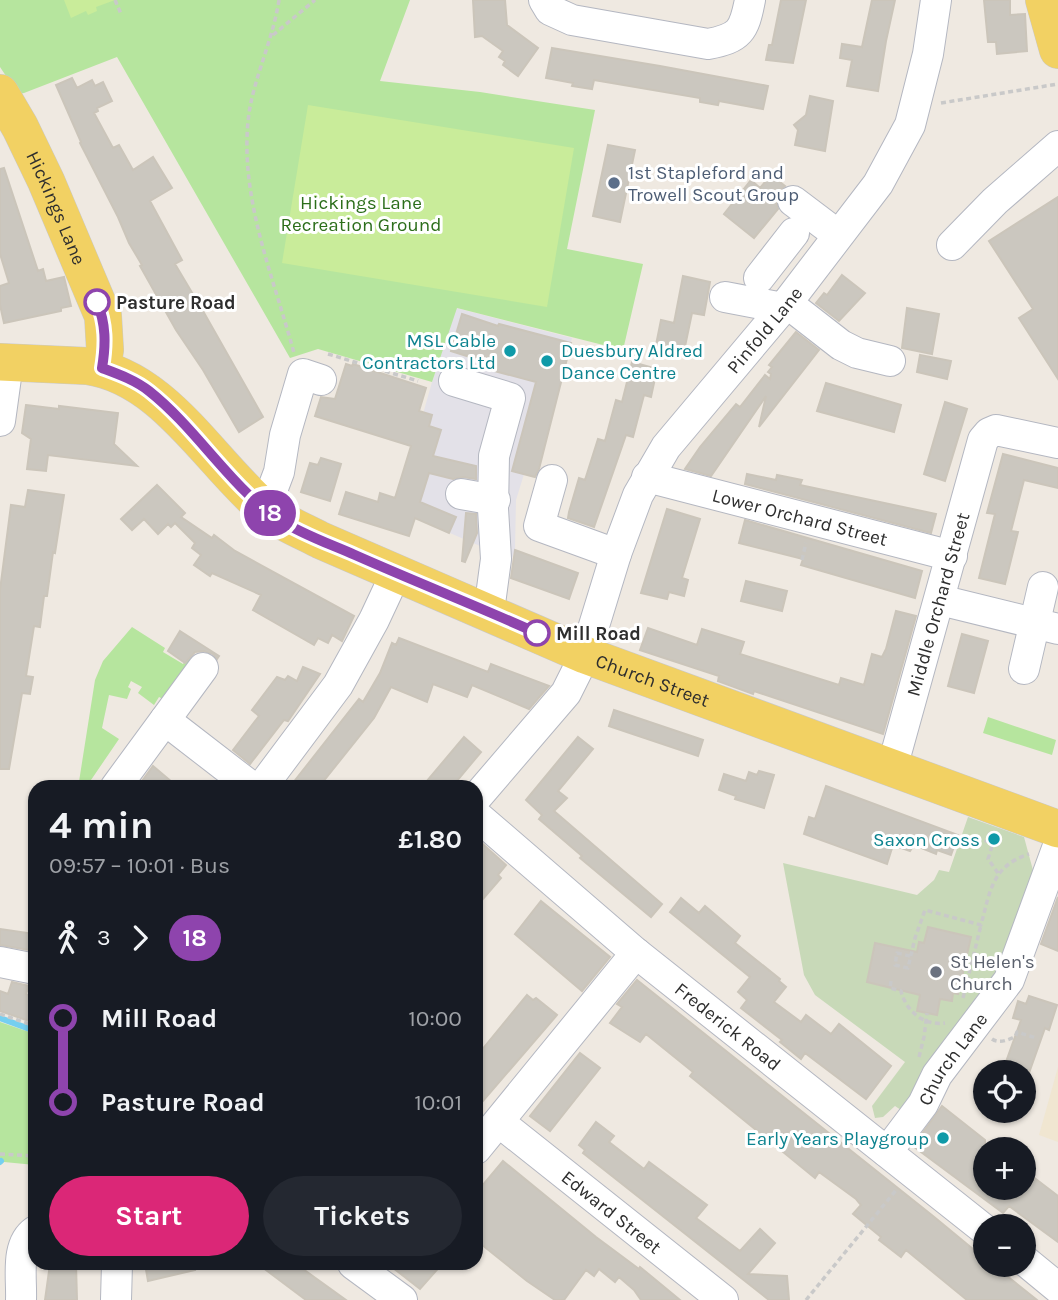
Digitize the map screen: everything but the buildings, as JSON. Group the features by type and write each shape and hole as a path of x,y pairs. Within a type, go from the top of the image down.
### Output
{"main road":[{"path":"1044,0 1058,50"},
{"name":"Hickings Lane","path":"0,93 46,181 103,316 105,351 102,368"},
{"path":"4,362 102,368"},
{"name":"Church Street","path":"102,368 126,377 149,391 182,422 240,486 265,509 300,530 585,655 892,768 1051,842"}],"street":[{"path":"544,0 550,10 572,20 708,44 739,33 746,19 750,0"},
{"name":"Pinfold Lane","path":"585,655 616,554 647,477 666,447 790,299 878,184 909,125 928,54 936,0"},
{"path":"952,245 995,201 1058,146"},
{"path":"793,201 838,235"},
{"path":"794,233 759,278 787,277 790,299 841,345 857,353 882,351"},
{"path":"725,297 790,299"},
{"path":"0,421 4,362"},
{"path":"265,509 279,472 285,435 306,370"},
{"path":"454,382 510,398 487,434 494,456 496,559 489,611"},
{"name":"Middle Orchard Street","path":"892,768 983,440 996,429 1058,443"},
{"name":"Lower Orchard Street","path":"647,477 951,556"},
{"path":"552,480 539,526 616,554"},
{"path":"461,494 495,500"},
{"path":"267,780 338,685 374,621 396,573"},
{"path":"1024,669 1047,626 1043,587"},
{"path":"940,600 1047,626"},
{"path":"483,790 555,708 585,655"},
{"path":"121,780 203,668"},
{"path":"165,720 243,780"},
{"name":"Frederick Road","path":"483,821 636,953 973,1220"},
{"name":"Church Lane","path":"887,1152 923,1104 962,1016 1009,980 1051,842"},
{"path":"483,1141 636,953"},
{"path":"0,962 28,968"},
{"name":"Edward Street","path":"499,1122 723,1300"},
{"path":"14,1292 28,1239"},
{"path":"116,1300 117,1270"},
{"path":"370,1270 402,1300"},
{"path":"1036,1271 1058,1288"}],"path":[{"path":"115,0 121,14"},
{"path":"279,0 272,36 249,114 250,183 256,218 306,370"},
{"path":"272,36 315,0"},
{"path":"951,101 1058,83"},
{"path":"306,370 309,354 318,352 418,381"},
{"path":"962,1016 981,925 998,873 1013,859 1051,842"},
{"path":"993,844 988,859 998,873"},
{"path":"910,956 897,953 894,967 908,968 925,910 981,925"},
{"path":"891,981 890,988 901,991 908,1008 926,1023 944,1024 962,1016"},
{"path":"0,1014 28,1024"},
{"path":"962,1016 996,1042 1015,1037 1017,1032 1036,1038"},
{"path":"0,1154 28,1156"},
{"path":"806,1300 911,1171"}],"shaded area":[{"path":"456,308 572,338 541,461 525,471 516,500 515,550 498,597 487,549 415,518 410,460"},
{"path":"1058,1067 1058,1142 1039,1135"}],"green space":[{"name":"Hickings Lane Recreation Ground","path":"0,0 410,0 380,81 480,92 595,110 567,249 643,264 623,350 457,308 432,382 318,349 290,358 117,57 18,94 0,67"},
{"path":"64,0 115,0 96,7 97,11 88,15 86,11 71,18"},
{"path":"308,105 574,148 547,307 282,263"},
{"path":"132,627 165,648 163,652 183,664 187,658 197,663 169,702 159,697 154,705 138,693 142,687 131,681 127,699 109,695 102,728 119,739 91,780 79,780 95,680 103,661"},
{"path":"988,717 1056,740 1052,755 983,733"},
{"path":"968,817 1024,837 1034,874 1014,957 904,1112 895,1106 883,1117 875,1118 872,1106 905,1062 815,995 804,975 783,863 917,895 934,880 939,870 949,872"},
{"path":"0,1022 28,1032 28,1164 4,1162 0,1165"}],"waterway":[{"path":"0,1018 28,1028"}],"bus line":[{"name":"18","path":"97,302 103,316 105,332 102,368 126,377 149,391 265,509 281,521 320,540 537,633"}],"place":[{"name":"1st Stapleford and Trowell Scout Group","path":"614,183"},
{"name":"Pasture Road","path":"97,302"},
{"name":"MSL Cable Contractors Ltd","path":"510,351"},
{"name":"Duesbury Aldred Dance Centre","path":"547,361"},
{"name":"Mill Road","path":"537,633"},
{"name":"Saxon Cross","path":"994,839"},
{"name":"St Helen's Church","path":"936,972"},
{"name":"Early Years Playgroup","path":"943,1138"}]}
